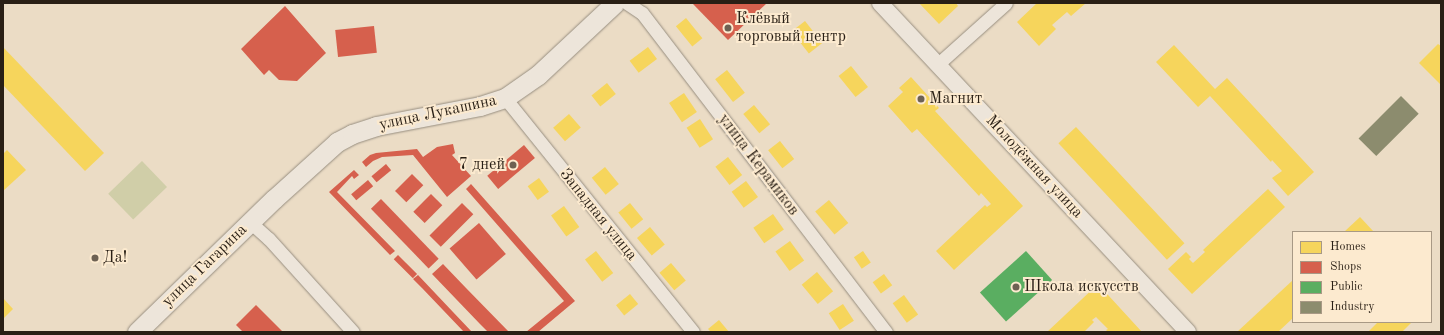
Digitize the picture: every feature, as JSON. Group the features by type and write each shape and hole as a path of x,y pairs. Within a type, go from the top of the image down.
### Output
{"main road":[{"name":"улица Лукашина","path":"274,199 337,142 352,134 376,126 480,106 505,98 538,75 616,3"},
{"name":"улица Гагарина","path":"137,332 274,199"}],"street":[{"name":"улица Керамиков","path":"627,3 642,13 886,332"},
{"name":"Молодёжная улица","path":"880,3 1188,332"},
{"path":"938,64 1006,3"},
{"name":"Западная улица","path":"505,98 693,332"},
{"path":"250,222 269,239 353,332"}],"shaded area":[{"path":"142,161 167,187 133,220 108,194"}],"building: Homes":[{"path":"919,3 956,3 958,6 939,24"},
{"path":"1037,3 1086,3 1071,16 1067,12 1052,25 1056,29 1039,46 1017,22"},
{"path":"686,18 702,38 692,46 676,26"},
{"path":"805,21 822,43 809,54 792,31"},
{"path":"1438,44 1441,46 1441,85 1419,63"},
{"path":"1174,45 1215,89 1227,78 1314,172 1288,196 1272,178 1282,171 1272,160 1271,162 1210,96 1198,107 1156,62"},
{"path":"3,47 104,153 85,171 3,85"},
{"path":"648,47 657,59 639,73 630,61"},
{"path":"851,66 868,87 856,97 839,76"},
{"path":"727,70 745,93 733,102 715,79"},
{"path":"911,77 939,108 935,111 1023,206 954,270 936,251 985,205 987,207 991,204 981,193 979,196 917,129 912,133 888,106 903,92 899,88"},
{"path":"607,83 616,94 600,106 591,96"},
{"path":"684,93 697,112 682,122 669,103"},
{"path":"754,105 770,124 759,133 743,114"},
{"path":"569,114 581,128 565,141 553,128"},
{"path":"700,119 713,139 700,148 687,128"},
{"path":"1076,127 1184,243 1167,260 1058,143"},
{"path":"780,141 794,159 782,168 768,150"},
{"path":"7,150 26,170 3,191 3,154"},
{"path":"728,157 742,175 730,185 715,167"},
{"path":"605,167 619,184 606,195 592,178"},
{"path":"539,178 549,192 538,200 528,186"},
{"path":"746,181 758,197 744,208 732,192"},
{"path":"1268,189 1285,207 1192,294 1168,269 1186,252 1191,257 1189,259 1193,263 1205,252 1203,250"},
{"path":"829,200 848,223 834,235 815,212"},
{"path":"630,203 643,219 632,229 618,212"},
{"path":"564,206 579,227 566,236 551,215"},
{"path":"773,214 784,230 764,243 753,228"},
{"path":"1360,217 1373,231 1345,231"},
{"path":"650,227 665,245 652,256 637,238"},
{"path":"790,241 804,260 790,271 775,252"},
{"path":"596,251 613,273 602,282 585,260"},
{"path":"863,251 871,263 862,269 854,257"},
{"path":"671,263 686,281 674,290 660,273"},
{"path":"817,272 833,291 818,304 802,285"},
{"path":"884,274 892,285 881,294 873,282"},
{"path":"1292,281 1292,319 1278,332 1237,332"},
{"path":"1098,284 1142,332 1108,332 1106,330 1108,329 1096,317 1092,320 1094,322 1084,332 1047,332"},
{"path":"630,294 638,304 624,315 616,305"},
{"path":"904,295 918,314 907,323 893,303"},
{"path":"3,298 13,309 3,319"},
{"path":"843,304 854,321 840,330 829,313"},
{"path":"719,320 729,332 711,332 708,329"},
{"path":"1377,323 1411,323 1402,332 1368,332"}],"building: Shops":[{"name":"Клёвый торговый центр","path":"767,3 728,40 693,4"},
{"path":"285,6 326,53 297,81 279,80 269,70 264,75 241,49"},
{"path":"374,26 377,53 338,57 335,30"},
{"path":"453,144 455,153 452,155 471,176 447,197 413,155 382,157 373,161 366,167 362,162 370,155 376,153 417,149 423,157 437,147"},
{"name":"7 дней","path":"524,145 535,158 498,189 487,176"},
{"path":"386,164 391,170 377,182 371,176"},
{"path":"354,170 359,175 354,179 352,176 337,192 395,251 390,255 329,192"},
{"path":"412,174 423,185 406,202 395,191"},
{"path":"368,180 373,186 356,200 351,194"},
{"path":"471,184 575,301 538,332 526,332 564,301 466,189"},
{"path":"431,194 442,205 425,223 413,212"},
{"path":"381,199 439,259 429,268 371,209"},
{"path":"462,203 473,214 441,247 429,236"},
{"path":"479,223 506,254 476,280 450,249"},
{"path":"398,255 417,274 413,278 394,259"},
{"path":"443,264 509,332 488,332 480,324 432,274"},
{"path":"418,275 472,332 464,332 413,279"},
{"path":"256,305 283,332 243,332 236,325"}],"building: Public":[{"name":"Школа искусств","path":"1026,251 1052,280 1006,321 980,292"}],"building: Industry":[{"path":"1401,96 1419,114 1376,156 1359,138"}],"place":[{"name":"Клёвый торговый центр","path":"728,28"},
{"name":"Магнит","path":"921,99"},
{"name":"7 дней","path":"513,165"},
{"name":"Да!","path":"95,258"},
{"name":"Школа искусств","path":"1016,287"}]}
